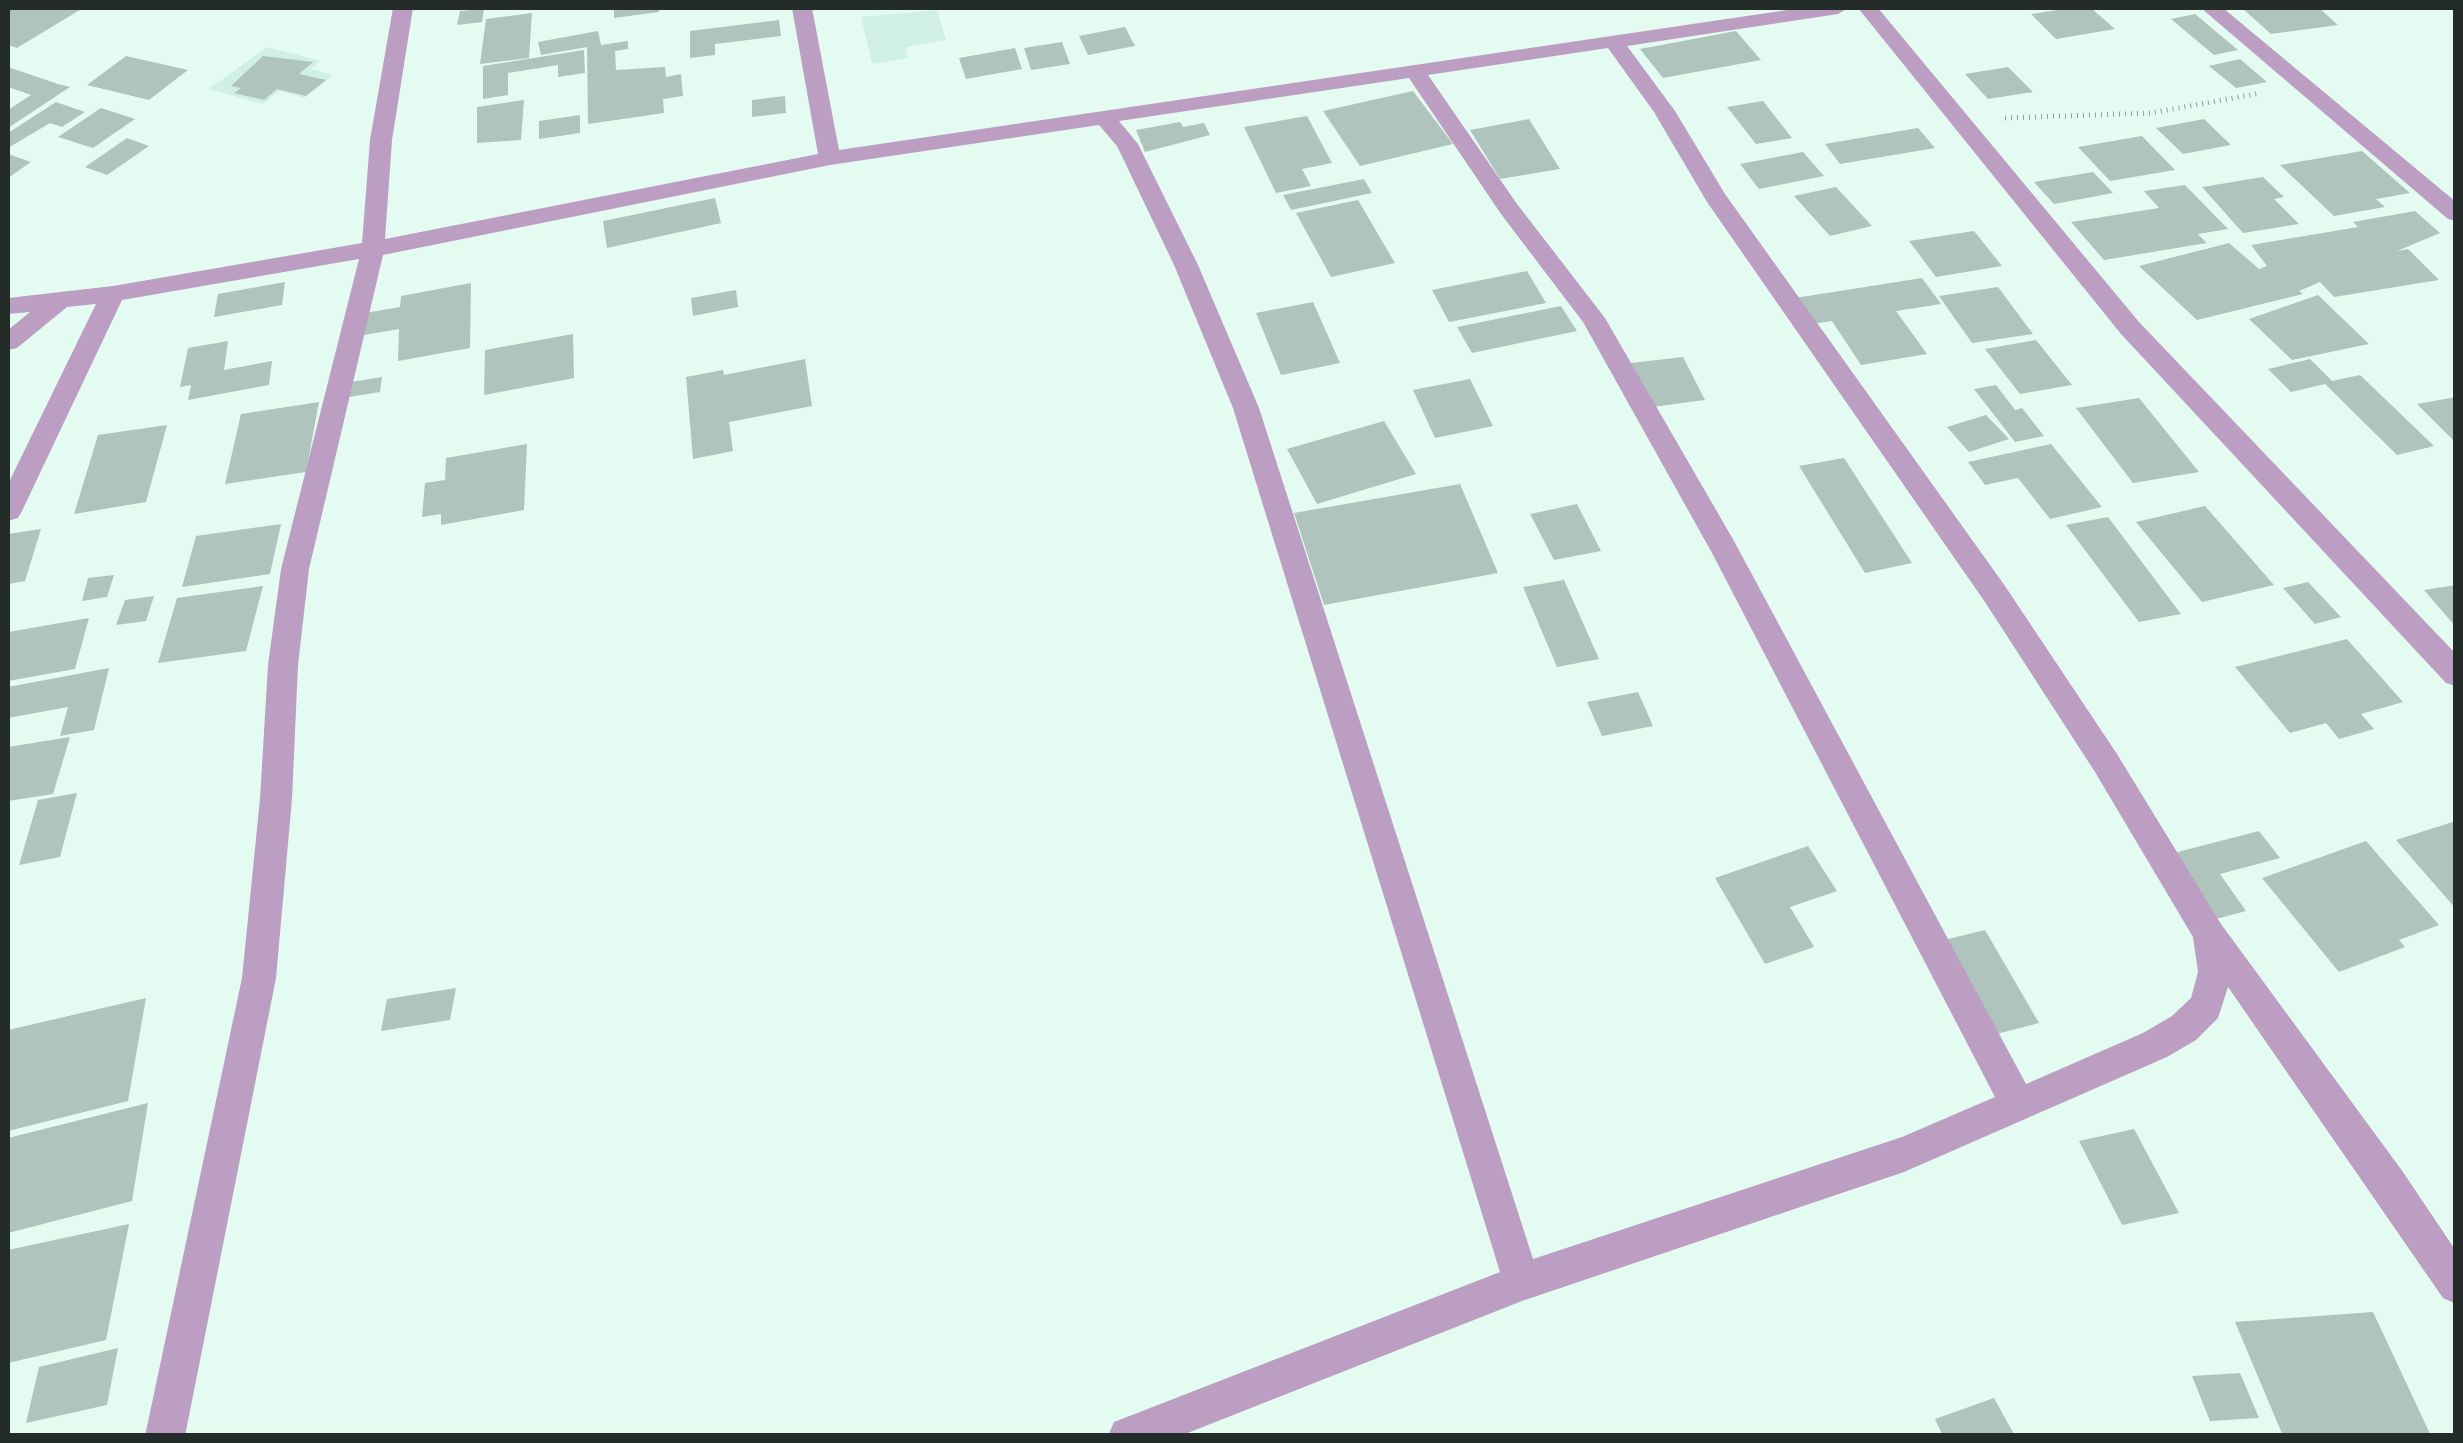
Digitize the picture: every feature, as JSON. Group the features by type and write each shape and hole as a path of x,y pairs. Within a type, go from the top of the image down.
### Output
{"street":[{"path":"165,1436 259,978 276,799 283,665 296,568 312,483 373,249 381,140 403,8"},
{"path":"802,8 830,158"},
{"path":"8,306 113,294 373,249 830,158 1416,73 1801,10 1838,8"},
{"path":"1868,8 2130,328 2456,674"},
{"path":"2211,8 2456,214"},
{"path":"1613,41 1664,111 1715,198 1994,594 2106,763 2210,933 2390,1185 2456,1285"},
{"path":"1416,73 1509,209 1593,318 1724,549 2018,1105"},
{"path":"1105,118 1128,144 1186,266 1246,408 1392,865 1438,1028 1522,1282"},
{"path":"8,511 113,294"},
{"path":"8,342 58,302"},
{"path":"1128,1436 1522,1282 1904,1154 2184,1028 2206,1007 2214,972 2210,933"}],"path":[{"path":"1959,120 2152,113 2305,89"}],"shaded area":[{"path":"937,10 946,40 906,47 908,58 872,64 861,17"},
{"path":"267,47 321,61 311,69 333,75 304,98 279,91 263,104 209,89"}],"building":[{"path":"8,8 83,8 17,48 8,45"},
{"path":"614,8 659,8 659,12 614,18"},
{"path":"2091,8 2115,29 2056,39 2031,14"},
{"path":"2242,8 2319,8 2338,25 2271,34"},
{"path":"484,9 482,22 457,25 460,11"},
{"path":"532,13 529,58 480,64 486,19"},
{"path":"2195,14 2238,50 2214,55 2171,19"},
{"path":"779,20 781,36 715,44 715,55 690,58 690,31"},
{"path":"1125,27 1135,46 1088,55 1079,36"},
{"path":"598,31 601,45 628,41 628,49 615,51 616,70 665,67 666,77 681,74 683,96 663,99 664,113 588,124 587,47 541,55 538,42"},
{"path":"1736,31 1761,60 1663,78 1640,49"},
{"path":"1062,42 1070,64 1031,70 1024,48"},
{"path":"1015,48 1022,69 966,79 959,58"},
{"path":"584,50 585,73 558,77 558,65 508,73 508,95 483,99 483,66"},
{"path":"126,56 188,70 149,100 87,85"},
{"path":"263,56 313,62 299,74 326,80 306,96 277,89 264,100 234,93 241,88 231,86"},
{"path":"2240,59 2267,82 2236,88 2209,66"},
{"path":"8,67 70,87 8,128 8,110 31,95 8,87"},
{"path":"2008,67 2033,92 1988,99 1965,74"},
{"path":"1413,91 1453,144 1360,166 1323,111"},
{"path":"785,96 786,113 752,117 752,100"},
{"path":"524,100 521,140 477,143 477,107"},
{"path":"1763,101 1792,138 1756,144 1727,107"},
{"path":"56,102 85,112 62,127 50,123 8,148 8,133"},
{"path":"101,108 135,119 93,148 58,137"},
{"path":"580,115 580,133 539,139 539,121"},
{"path":"1307,116 1332,163 1302,169 1311,186 1276,193 1244,127"},
{"path":"1529,119 1560,169 1500,179 1470,130"},
{"path":"2204,119 2231,145 2183,154 2156,128"},
{"path":"1180,122 1183,127 1204,123 1210,135 1145,152 1136,130"},
{"path":"1918,128 1935,148 1840,164 1825,144"},
{"path":"2142,136 2175,170 2110,181 2078,147"},
{"path":"127,138 149,146 107,175 85,167"},
{"path":"2362,151 2410,193 2376,199 2385,207 2334,216 2280,165"},
{"path":"1803,152 1824,176 1759,189 1740,164"},
{"path":"8,154 31,162 8,178"},
{"path":"2093,172 2113,193 2054,204 2034,182"},
{"path":"2263,177 2284,197 2274,199 2299,224 2243,233 2202,187"},
{"path":"1364,179 1372,193 1291,210 1283,195"},
{"path":"2185,185 2228,229 2198,234 2207,243 2104,260 2071,222 2159,208 2144,191"},
{"path":"1836,187 1872,226 1830,236 1794,196"},
{"path":"715,198 721,223 607,248 603,221"},
{"path":"1358,200 1395,263 1331,277 1296,213"},
{"path":"2415,211 2440,233 2397,251 2408,249 2439,280 2334,297 2320,282 2299,291 2303,294 2197,320 2139,266 2229,243 2259,269 2267,266 2251,245 2358,227 2353,222"},
{"path":"1974,231 2002,266 1936,277 1909,241"},
{"path":"1527,271 1546,303 1449,322 1432,290"},
{"path":"1922,278 1941,304 1896,311 1927,354 1861,365 1832,321 1812,324 1795,298"},
{"path":"285,282 282,305 214,317 218,294"},
{"path":"471,283 470,348 398,361 399,329 364,335 365,313 400,307 401,296"},
{"path":"1998,287 2033,334 1972,343 1939,296"},
{"path":"736,290 738,307 693,316 691,298"},
{"path":"2318,295 2369,344 2292,360 2249,319"},
{"path":"1313,302 1340,363 1281,375 1256,313"},
{"path":"1561,306 1577,331 1472,353 1457,327"},
{"path":"573,334 574,378 484,395 485,350"},
{"path":"2036,340 2072,385 2020,394 1985,349"},
{"path":"228,341 224,370 272,361 269,385 188,400 191,385 180,387 188,348"},
{"path":"1683,357 1705,400 1652,407 1631,363"},
{"path":"805,359 812,406 729,422 733,451 693,459 686,377 723,370 724,375"},
{"path":"2310,359 2332,381 2360,375 2434,446 2397,455 2325,384 2291,392 2268,369"},
{"path":"382,377 380,392 349,397 351,382"},
{"path":"1470,379 1493,426 1435,438 1413,390"},
{"path":"1996,385 2015,410 2022,408 2044,436 2015,442 1974,389"},
{"path":"2456,397 2456,443 2417,404"},
{"path":"2139,398 2199,472 2133,483 2076,408"},
{"path":"319,402 306,472 225,484 241,414"},
{"path":"1986,415 2009,439 1969,452 1947,427"},
{"path":"1384,421 1416,474 1317,504 1287,449"},
{"path":"167,425 146,502 74,514 98,435"},
{"path":"527,444 524,510 441,525 441,514 422,517 425,483 445,480 446,458"},
{"path":"2051,444 2102,507 2050,519 2018,478 1985,485 1968,462"},
{"path":"1844,458 1912,563 1865,573 1799,466"},
{"path":"1460,484 1498,573 1324,605 1294,513"},
{"path":"1577,504 1601,551 1554,560 1530,514"},
{"path":"2205,506 2274,585 2202,602 2136,522"},
{"path":"2108,517 2181,614 2139,622 2066,525"},
{"path":"281,524 270,574 182,587 196,536"},
{"path":"41,529 25,581 8,584 8,534"},
{"path":"114,575 107,597 82,601 88,578"},
{"path":"1564,580 1599,659 1557,667 1523,587"},
{"path":"2308,582 2341,617 2315,624 2283,588"},
{"path":"2456,585 2456,627 2424,590"},
{"path":"263,586 246,651 158,663 177,598"},
{"path":"154,596 146,621 116,625 125,600"},
{"path":"89,618 75,669 8,681 8,632"},
{"path":"2347,639 2403,702 2361,714 2374,729 2339,739 2326,723 2290,733 2235,667"},
{"path":"109,668 94,730 60,736 68,707 8,718 8,687"},
{"path":"1638,692 1653,726 1602,736 1587,702"},
{"path":"70,737 53,794 8,801 8,747"},
{"path":"77,793 60,857 19,865 38,800"},
{"path":"2456,821 2456,909 2396,840"},
{"path":"2259,831 2280,858 2220,874 2246,911 2216,919 2170,854"},
{"path":"2366,841 2439,925 2399,940 2405,947 2339,972 2262,878"},
{"path":"1808,846 1837,891 1790,907 1814,947 1765,964 1715,878"},
{"path":"1985,930 2039,1023 1993,1035 1940,941"},
{"path":"456,988 450,1020 381,1031 387,999"},
{"path":"146,998 128,1101 8,1131 8,1030"},
{"path":"148,1103 132,1201 8,1233 8,1138"},
{"path":"2134,1129 2179,1213 2122,1225 2079,1141"},
{"path":"129,1224 106,1340 8,1363 8,1250"},
{"path":"2373,1312 2431,1436 2283,1436 2235,1322"},
{"path":"118,1348 107,1405 26,1423 39,1367"},
{"path":"2240,1373 2259,1418 2210,1421 2192,1376"},
{"path":"1994,1398 2015,1436 1943,1436 1935,1419"}]}
